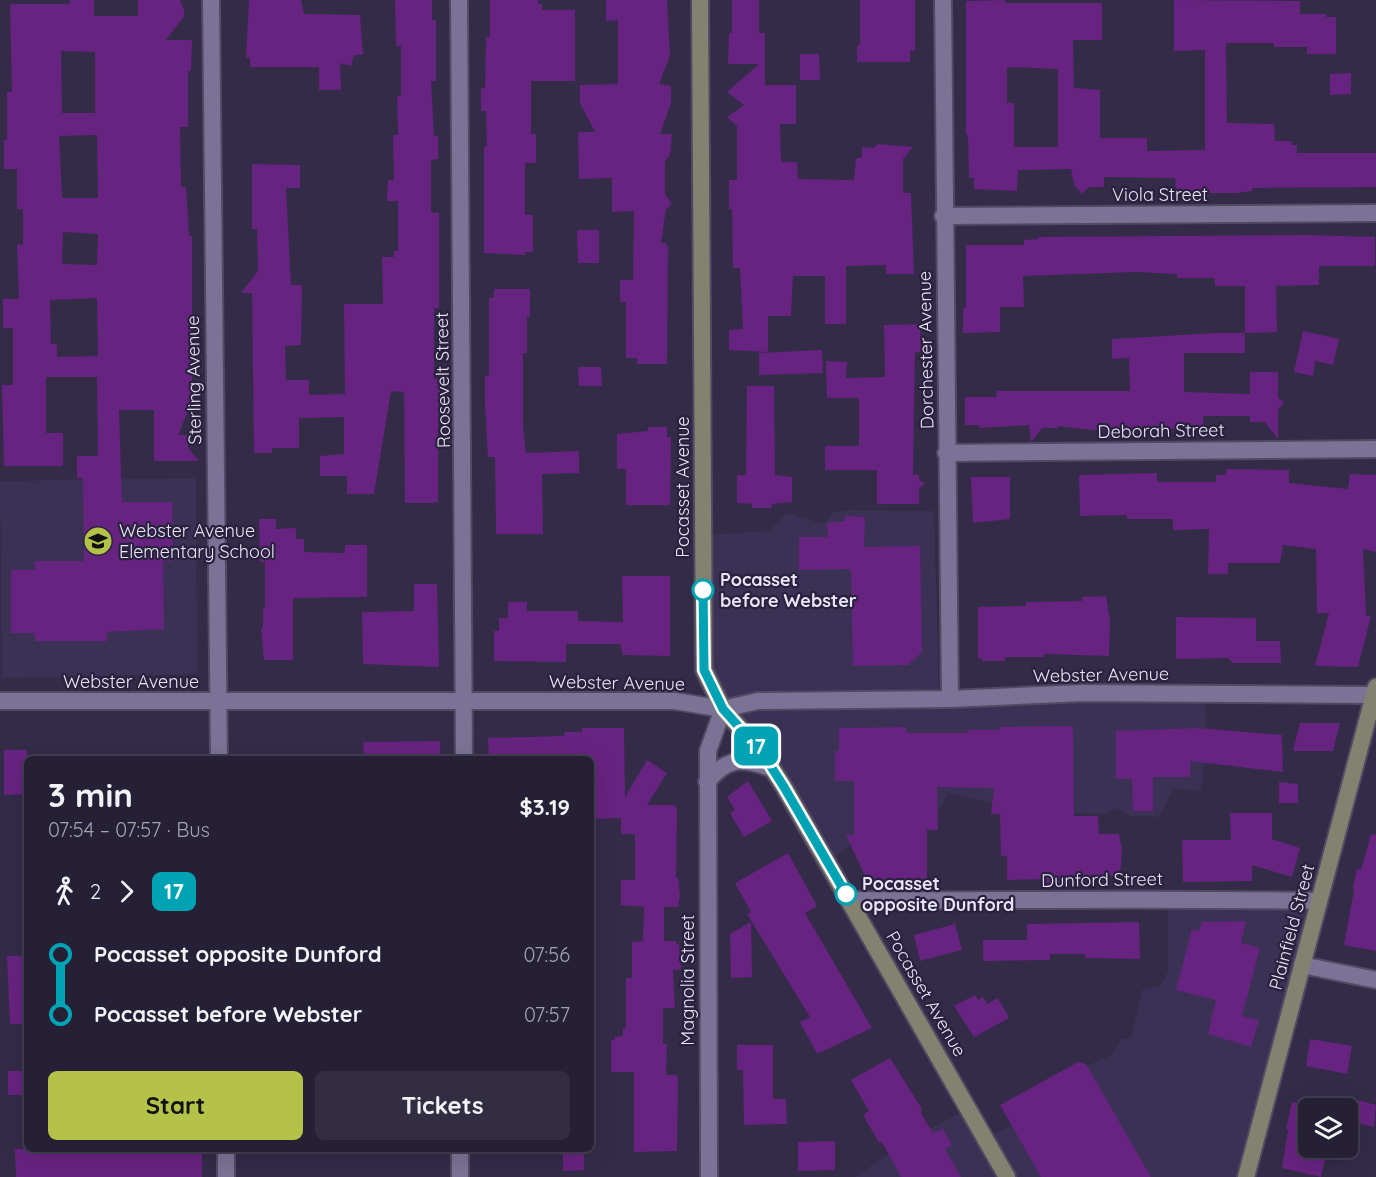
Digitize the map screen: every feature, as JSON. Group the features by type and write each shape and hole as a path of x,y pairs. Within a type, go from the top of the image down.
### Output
{"main road":[{"name":"Pocasset Avenue","path":"700,0 704,670 723,709 763,754 773,770 850,900 1007,1177"},
{"name":"Plainfield Street","path":"1246,1177 1375,692"}],"street":[{"name":"Sterling Avenue","path":"211,0 219,756"},
{"name":"Roosevelt Street","path":"459,0 464,756"},
{"name":"Dorchester Avenue","path":"943,0 950,699"},
{"name":"Viola Street","path":"944,216 1376,213"},
{"name":"Deborah Street","path":"946,453 1376,449"},
{"name":"Webster Avenue","path":"0,701 675,701 723,709 758,701 950,699 1083,693 1375,692"},
{"name":"Magnolia Street","path":"709,1177 707,782 708,751 723,709"},
{"path":"707,782 718,768 743,760 773,770"},
{"name":"Dunford Street","path":"850,900 1075,902 1172,898 1319,901"},
{"path":"1302,965 1376,980"},
{"path":"226,1152 226,1177"},
{"path":"460,1152 460,1177"}],"shaded area":[{"name":"Webster Avenue Elementary School","path":"196,478 197,674 2,678 0,481"},
{"path":"847,510 934,511 939,695 1205,698 1207,750 1200,792 1174,788 1159,817 1130,816 1117,808 1105,814 998,811 992,803 948,793 933,822 868,832 824,865 745,740 707,700 705,548 709,535 769,531 786,513 824,524 834,512"},
{"path":"1168,904 1310,907 1238,1177 855,1177 912,1138 963,1112 980,1140 1030,1117 1087,1066 1111,1055 1121,1039 1131,1038 1142,990 1159,986 1168,972"}],"building":[{"path":"69,0 94,0 94,16 138,16 138,0 180,0 184,16 166,40 192,40 191,71 188,71 188,127 180,127 181,187 186,187 189,236 192,236 192,401 178,435 188,435 188,448 199,461 154,461 154,410 119,410 122,502 172,502 173,561 163,561 164,629 107,632 107,641 35,641 35,633 11,633 11,570 35,570 35,561 84,561 83,478 77,478 77,456 98,456 97,377 46,377 46,433 63,433 63,466 4,466 2,385 13,385 13,328 3,328 3,299 19,299 17,244 23,245 23,209 17,209 17,169 4,169 4,140 7,140 7,92 12,92 10,4 70,4","holes":["61,51 95,52 95,113 62,113","97,135 98,198 62,198 59,136","63,232 98,234 97,265 62,264","97,298 98,356 57,357 57,344 51,344 50,300"]},
{"path":"249,0 301,0 304,14 360,15 363,55 354,55 351,66 340,63 341,90 319,90 319,67 250,67 250,57 246,58"},
{"path":"395,0 432,0 432,20 436,20 436,81 431,81 434,136 438,136 438,159 431,160 431,212 439,213 439,308 434,308 434,379 438,379 440,383 441,404 439,404 438,421 438,502 432,503 405,503 404,392 391,391 374,494 347,494 347,476 320,476 320,456 344,454 344,417 299,418 299,448 272,448 272,453 254,453 252,293 241,293 258,271 257,229 252,229 252,164 300,165 300,188 286,188 291,285 302,285 301,345 285,346 286,380 309,380 309,395 345,394 344,304 383,304 382,257 394,257 394,251 398,251 398,201 387,201 388,180 394,180 393,135 398,135 397,96 401,95 401,46 396,46"},
{"path":"490,0 538,0 538,4 542,4 542,10 575,10 575,81 531,81 531,134 536,134 536,163 525,163 525,215 533,215 533,252 525,252 525,255 484,253 484,146 487,147 486,111 481,111 481,88 485,88 486,37 490,37"},
{"path":"606,0 667,0 670,56 659,84 671,86 671,103 660,134 672,134 670,155 665,161 665,195 672,204 666,209 661,243 666,243 668,247 667,364 637,364 637,358 626,358 626,302 620,302 620,280 633,280 634,211 612,212 612,178 579,179 578,132 595,132 580,103 580,85 618,84 618,20 606,21"},
{"path":"732,0 759,0 759,33 765,33 765,85 796,85 796,124 780,124 781,162 797,162 798,179 854,180 856,159 862,157 862,147 874,148 877,144 913,147 903,159 903,193 911,193 914,274 886,274 886,265 846,266 846,324 825,324 825,276 793,276 791,316 768,316 768,352 729,350 729,330 743,329 740,268 733,268 732,209 729,209 729,180 737,180 737,126 727,117 744,105 727,92 759,64 728,64 729,33 732,33"},
{"path":"860,0 915,0 915,51 910,50 910,62 857,62 857,45 860,45"},
{"path":"1174,0 1300,1 1300,14 1326,14 1326,17 1336,17 1336,54 1307,54 1307,47 1274,47 1274,43 1226,43 1227,123 1274,124 1275,141 1292,141 1291,145 1297,145 1297,153 1376,153 1376,187 1252,188 1252,191 1237,193 1176,193 1175,178 1104,177 1104,187 1089,187 1082,194 1074,185 1071,169 1018,170 1017,191 974,189 974,178 969,178 968,135 966,135 966,1 1102,3 1102,40 1073,40 1074,88 1100,90 1100,138 1147,138 1147,151 1205,150 1205,50 1174,51","holes":["1007,67 1058,69 1058,147 1014,147 1014,103 1007,103"]},
{"path":"800,54 819,54 820,80 800,80"},
{"path":"1351,73 1351,94 1330,95 1330,74"},
{"path":"577,230 599,230 599,263 578,263"},
{"path":"1306,235 1375,237 1375,266 1319,266 1319,285 1276,286 1277,332 1245,333 1245,286 1215,286 1215,278 1177,278 1177,274 1136,272 1023,276 1024,307 1000,307 1000,332 963,333 963,308 966,308 966,245 1024,245 1024,240 1038,239 1038,237"},
{"path":"494,289 530,289 527,353 523,353 523,428 526,453 579,451 579,473 542,474 543,534 496,534 495,457 488,457 485,405 485,376 489,376 489,298 494,298"},
{"path":"920,324 921,352 915,352 913,475 919,475 919,480 925,483 919,489 919,504 877,504 877,470 825,470 825,446 859,446 859,398 827,398 826,361 847,362 846,378 885,377 884,325"},
{"path":"1303,331 1339,339 1333,365 1315,361 1313,376 1294,372"},
{"path":"1245,333 1245,353 1184,353 1184,392 1250,394 1250,372 1278,372 1278,398 1284,402 1278,410 1278,439 1265,422 1250,422 1250,416 1203,416 1204,429 1093,430 1058,426 1058,428 1042,428 1031,442 1029,425 979,428 979,425 965,425 965,397 996,397 997,391 1130,391 1129,358 1112,359 1112,339"},
{"path":"822,350 823,373 759,375 759,353"},
{"path":"578,367 601,367 602,386 579,386"},
{"path":"747,386 774,386 775,475 792,477 792,502 772,504 771,508 752,508 752,504 737,503 737,475 746,475"},
{"path":"648,427 667,427 667,437 671,437 670,505 626,505 626,469 617,469 617,434 648,431"},
{"path":"1226,469 1289,470 1289,483 1348,489 1350,474 1376,475 1376,552 1363,549 1366,616 1371,616 1358,667 1315,666 1329,613 1317,613 1316,549 1283,545 1280,563 1228,563 1228,574 1208,574 1209,529 1173,530 1173,519 1127,519 1127,515 1080,516 1079,475 1157,473 1157,482 1216,482 1216,475 1226,475"},
{"path":"971,477 1010,477 1010,519 973,523"},
{"path":"845,516 865,517 864,547 920,546 922,652 908,665 853,666 851,569 799,570 799,537 828,537 827,523 845,521"},
{"path":"259,519 276,519 276,529 296,528 296,539 304,539 304,552 345,553 345,545 367,545 367,597 293,598 293,660 264,660 261,628 263,628 263,608 265,608 265,562 260,562"},
{"path":"622,576 670,576 670,656 623,655 620,644 566,644 566,662 494,661 494,631 499,631 499,618 508,618 508,602 527,602 527,611 578,611 578,621 623,622"},
{"path":"414,584 437,584 439,667 363,664 362,612 414,611"},
{"path":"1106,596 1110,621 1109,656 1044,654 1044,657 1005,657 1005,661 982,661 982,658 978,658 978,607 1026,606 1026,602 1082,601 1082,597"},
{"path":"1176,617 1256,618 1256,641 1280,641 1281,663 1233,663 1228,658 1176,659"},
{"path":"1300,723 1340,723 1333,751 1293,751"},
{"path":"1073,726 1074,816 1098,816 1099,834 1119,834 1122,850 1120,876 1071,876 1070,883 1046,883 1046,879 1007,880 1007,856 1001,856 1000,814 991,814 994,788 937,787 938,830 927,830 927,887 870,887 846,835 854,835 854,781 835,781 835,751 839,751 839,728 906,727 906,733 968,733 968,730 999,730 999,727"},
{"path":"582,728 624,728 625,797 647,760 667,773 647,805 675,805 677,809 676,878 678,878 680,895 678,907 664,907 664,941 676,941 676,944 679,944 681,970 673,970 675,1008 663,1008 663,1044 667,1044 666,1075 676,1075 678,1078 677,1151 634,1152 634,1072 611,1072 611,1040 623,1036 623,1028 626,1028 626,978 632,978 632,942 643,941 644,907 621,905 621,880 635,880 635,834 621,834 621,818 594,819 594,756 489,756 488,738 564,736 565,732 582,732"},
{"path":"1199,728 1282,735 1283,772 1190,761 1190,777 1153,777 1153,811 1133,811 1132,779 1116,779 1116,731"},
{"path":"440,741 440,756 364,756 363,742"},
{"path":"4,750 27,750 27,756 24,756 24,794 4,795"},
{"path":"748,781 772,821 744,837 730,813 735,810 727,797"},
{"path":"1279,782 1298,784 1298,803 1279,803"},
{"path":"1230,813 1272,813 1272,839 1300,848 1292,877 1252,865 1252,881 1183,882 1182,840 1231,840"},
{"path":"1371,834 1376,835 1376,951 1344,945 1357,869 1361,870"},
{"path":"788,853 817,906 805,913 872,1028 817,1054 800,1022 810,1017 747,914 751,912 735,883"},
{"path":"1246,921 1241,943 1260,948 1242,1016 1259,1020 1251,1047 1208,1034 1216,1000 1176,990 1192,929 1199,931 1202,922"},
{"path":"751,922 752,977 731,978 730,934"},
{"path":"1139,922 1140,959 1085,958 1085,954 1050,954 1050,960 983,961 983,940 1027,940 1027,924"},
{"path":"955,924 962,950 920,961 914,935"},
{"path":"7,956 24,956 24,1024 10,1024"},
{"path":"975,995 978,1000 983,997 987,1004 998,998 1009,1018 974,1037 954,1006"},
{"path":"1310,1039 1352,1046 1347,1074 1306,1066"},
{"path":"737,1045 773,1045 773,1099 786,1099 787,1124 744,1125 743,1070 737,1070"},
{"path":"890,1058 922,1109 921,1113 933,1133 943,1129 952,1145 945,1149 961,1177 901,1177 883,1144 878,1141 863,1115 869,1111 851,1080"},
{"path":"1078,1062 1086,1064 1151,1177 1041,1177 1000,1105"},
{"path":"8,1071 24,1071 24,1095 8,1095"},
{"path":"1358,1100 1376,1105 1374,1127 1358,1123"},
{"path":"1292,1102 1298,1104 1298,1158 1326,1158 1321,1177 1282,1168 1288,1130 1286,1129"},
{"path":"835,1141 835,1170 798,1171 798,1142"},
{"path":"15,1149 24,1149 24,1152 202,1152 202,1177 16,1177"},
{"path":"563,1152 584,1152 584,1170 563,1171"}],"bus line":[{"name":"17","path":"703,590 704,670 723,709 763,754 784,787 846,894"}],"place":[{"name":"Webster Avenue Elementary School","path":"98,541"},
{"name":"Pocasset before Webster","path":"703,590"},
{"name":"Pocasset opposite Dunford","path":"846,894"}]}
